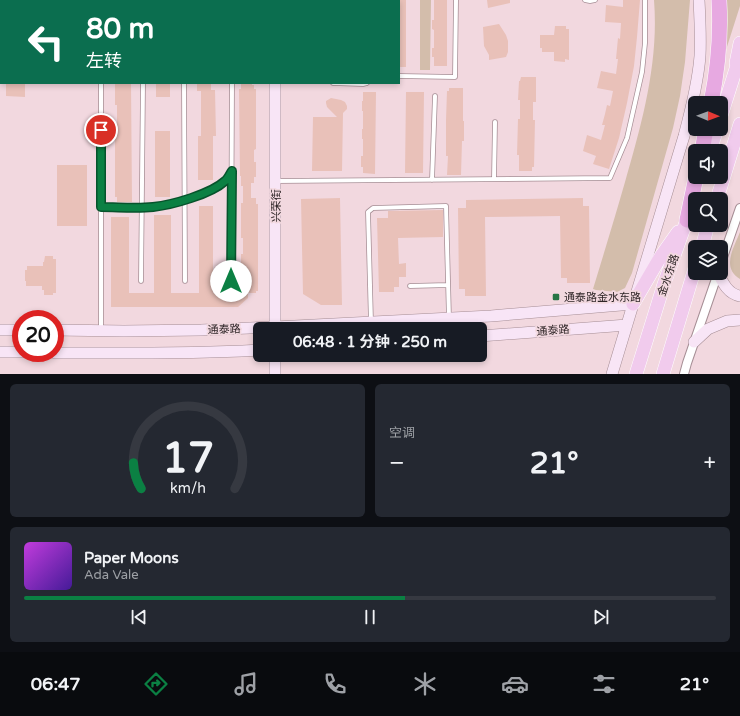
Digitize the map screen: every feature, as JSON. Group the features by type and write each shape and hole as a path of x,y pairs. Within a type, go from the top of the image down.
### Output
{"highway":[{"path":"713,96 716,82 717,67 720,18 719,0"},
{"path":"687,220 695,184"}],"main road":[{"path":"734,77 740,43"},
{"path":"728,96 740,56"},
{"path":"720,192 740,124"},
{"path":"721,192 740,148"},
{"name":"金水东路","path":"636,374 664,284 700,184"},
{"path":"633,304 661,256 687,220"},
{"path":"664,374 691,280"}],"street":[{"path":"612,374 682,143 694,98 700,58 701,29 699,0"},
{"name":"兴荣街","path":"275,84 275,322"},
{"path":"728,243 740,208"},
{"path":"684,374 716,280"},
{"path":"722,280 725,286 734,295 740,296"},
{"name":"通泰路","path":"371,322 499,316 633,304"},
{"path":"694,342 708,329 727,321 740,320"},
{"name":"通泰路","path":"487,335 627,325"},
{"name":"通泰路","path":"64,330 124,331 253,329"},
{"path":"0,330 12,330"},
{"name":"通泰路","path":"64,353 226,352 253,350"},
{"path":"0,352 12,352"},
{"path":"275,362 275,374"}],"lane":[{"path":"400,76 455,77 456,0"},
{"path":"585,0 595,0"},
{"path":"276,181 610,178 627,138 642,72 645,43 645,0"},
{"path":"101,84 101,331"},
{"path":"142,281 143,84"},
{"path":"184,84 185,280"},
{"path":"231,281 232,84"},
{"path":"432,180 434,96"},
{"path":"494,179 495,122"},
{"path":"101,207 142,208 165,206 204,194 227,180 232,171"},
{"path":"371,322 368,212 373,208 446,206 449,318"},
{"path":"410,286 448,285"}],"shaded area":[{"path":"420,0 431,0 430,70 420,70"},
{"path":"654,0 690,0 685,62 680,96 673,128 632,273 625,288 617,292 596,290 593,289 631,160 648,92 654,46"},
{"path":"727,0 740,0 740,6 725,53"},
{"path":"740,232 740,279 734,274 730,263 732,251"}],"building":[{"path":"400,0 406,0 406,67 400,67"},
{"path":"434,0 447,0 447,66 434,66 434,57 432,57 432,48 434,48 434,30 432,29 432,20 434,20"},
{"path":"487,0 510,0 510,3 488,8"},
{"path":"623,0 640,0 637,37 634,66 627,103 619,138 609,169 593,164 596,156 583,151 587,135 601,140 605,125 602,125 607,105 610,106 613,91 597,88 601,71 616,74 618,38 620,39 621,23 605,22 606,5 623,7"},
{"path":"499,24 508,41 508,52 506,57 489,60 489,55 484,46 483,27"},
{"path":"555,26 566,26 566,29 569,29 569,60 565,59 565,62 554,61 554,52 542,52 542,48 540,48 540,35 554,35"},
{"path":"521,77 536,77 536,102 533,102 533,120 535,120 534,167 532,167 532,171 519,171 519,155 517,155 518,119 520,119 520,100 518,100 519,81"},
{"path":"6,84 25,84 25,97 6,96"},
{"path":"115,84 131,84 132,202 117,202 117,197 115,197 115,127 117,126 117,105 115,105"},
{"path":"156,84 170,84 170,97 156,97"},
{"path":"197,84 211,84 211,90 215,90 216,136 213,136 213,180 198,180 198,136 201,136 201,91 197,91"},
{"path":"241,84 252,84 254,85 254,89 256,89 256,149 254,150 254,162 256,162 256,177 254,177 254,183 251,183 251,198 256,198 256,204 258,204 258,291 256,291 256,293 248,293 248,298 238,307 111,307 111,217 129,217 129,293 154,293 154,215 171,215 171,293 199,293 199,206 213,206 213,293 242,293 241,254 243,254 243,238 241,238 241,203 243,203 243,186 241,186 240,176 239,89 241,89"},
{"path":"449,88 463,88 464,141 462,141 461,175 447,175 448,156 446,156 446,120 447,91 449,91"},
{"path":"363,92 376,92 375,174 363,173 363,167 361,167 361,156 363,156"},
{"path":"406,92 424,92 423,173 405,173"},
{"path":"331,98 345,102 347,106 347,109 343,113 342,171 312,171 313,117 337,117 327,107 326,101"},
{"path":"155,131 170,131 170,197 155,197"},
{"path":"57,165 87,165 87,226 57,226"},
{"path":"340,198 342,305 321,305 303,294 301,199"},
{"path":"583,198 583,206 589,206 590,283 567,283 567,278 561,278 560,216 485,217 486,296 465,296 465,289 459,289 458,208 466,208 466,200"},
{"path":"443,210 443,237 398,238 399,264 406,263 406,277 399,277 399,287 394,287 394,292 379,292 377,218 388,218 388,211"},
{"path":"45,256 53,256 53,259 56,259 56,293 53,293 53,295 44,295 42,286 26,286 25,270 27,270 27,266 43,266"}],"place":[{"name":"通泰路金水东路","path":"556,297"}],"route":[{"path":"101,130 101,207 142,208 165,206 204,194 227,180 232,171 231,281"}]}
